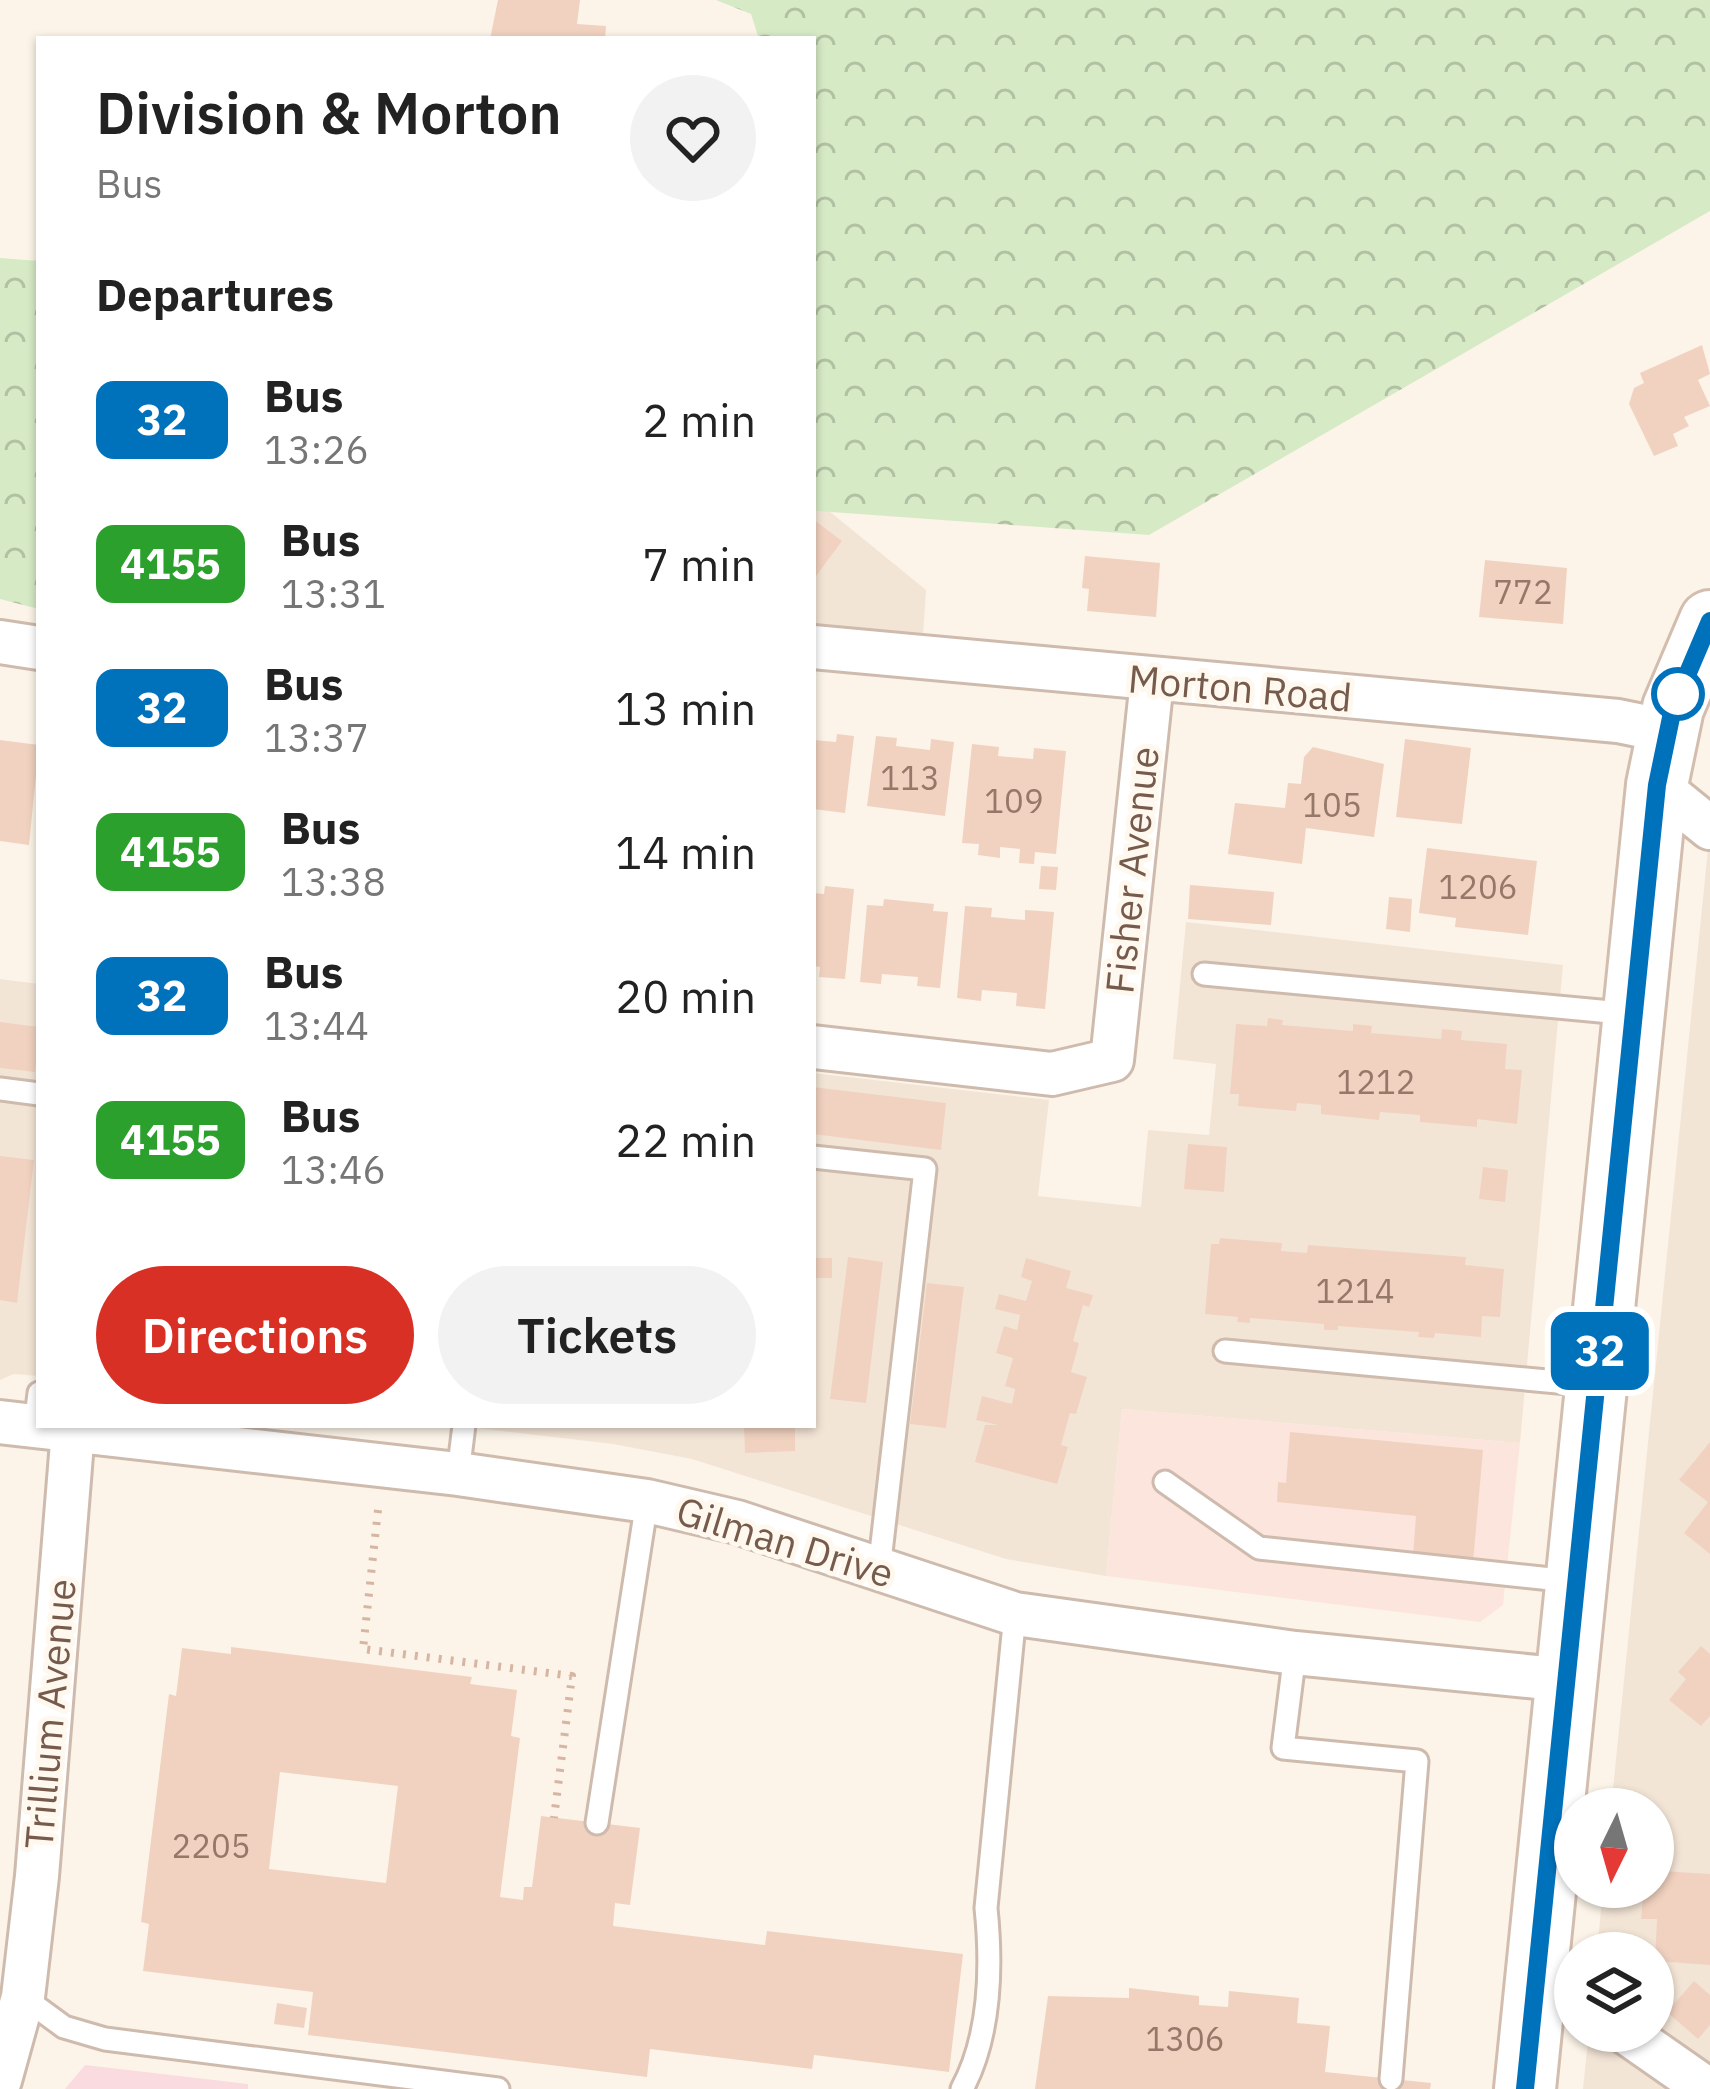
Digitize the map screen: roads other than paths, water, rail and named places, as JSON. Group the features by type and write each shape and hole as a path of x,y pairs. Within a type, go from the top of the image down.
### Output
{"street":[{"path":"1558,1932 1567,1680 1662,758 1686,672 1710,621"},
{"path":"0,642 36,648"},
{"name":"Morton Road","path":"816,647 1618,721 1662,758"},
{"name":"Fisher Avenue","path":"816,1047 1052,1074 1112,1060 1152,680"},
{"path":"1662,758 1710,828"},
{"name":"Trillium Avenue","path":"0,2080 12,1994 38,1876 37,1428"},
{"name":"Gilman Drive","path":"112,1428 647,1501 737,1522 1015,1614 1295,1652 1567,1680"},
{"path":"1525,2089 1554,2010"},
{"path":"1657,2052 1707,2084"}],"lane":[{"path":"1204,974 1633,1014"},
{"path":"0,1089 36,1094"},
{"path":"816,1157 925,1169 879,1570"},
{"path":"1225,1351 1597,1385"},
{"path":"458,1474 464,1428"},
{"path":"1165,1482 1259,1548 1576,1581"},
{"path":"597,1823 647,1501"},
{"path":"962,2089 979,2058 990,1946 986,1908 1015,1614"},
{"path":"1295,1652 1283,1748 1417,1761 1391,2079"},
{"path":"12,1994 64,2027 105,2039 499,2089"}]}
